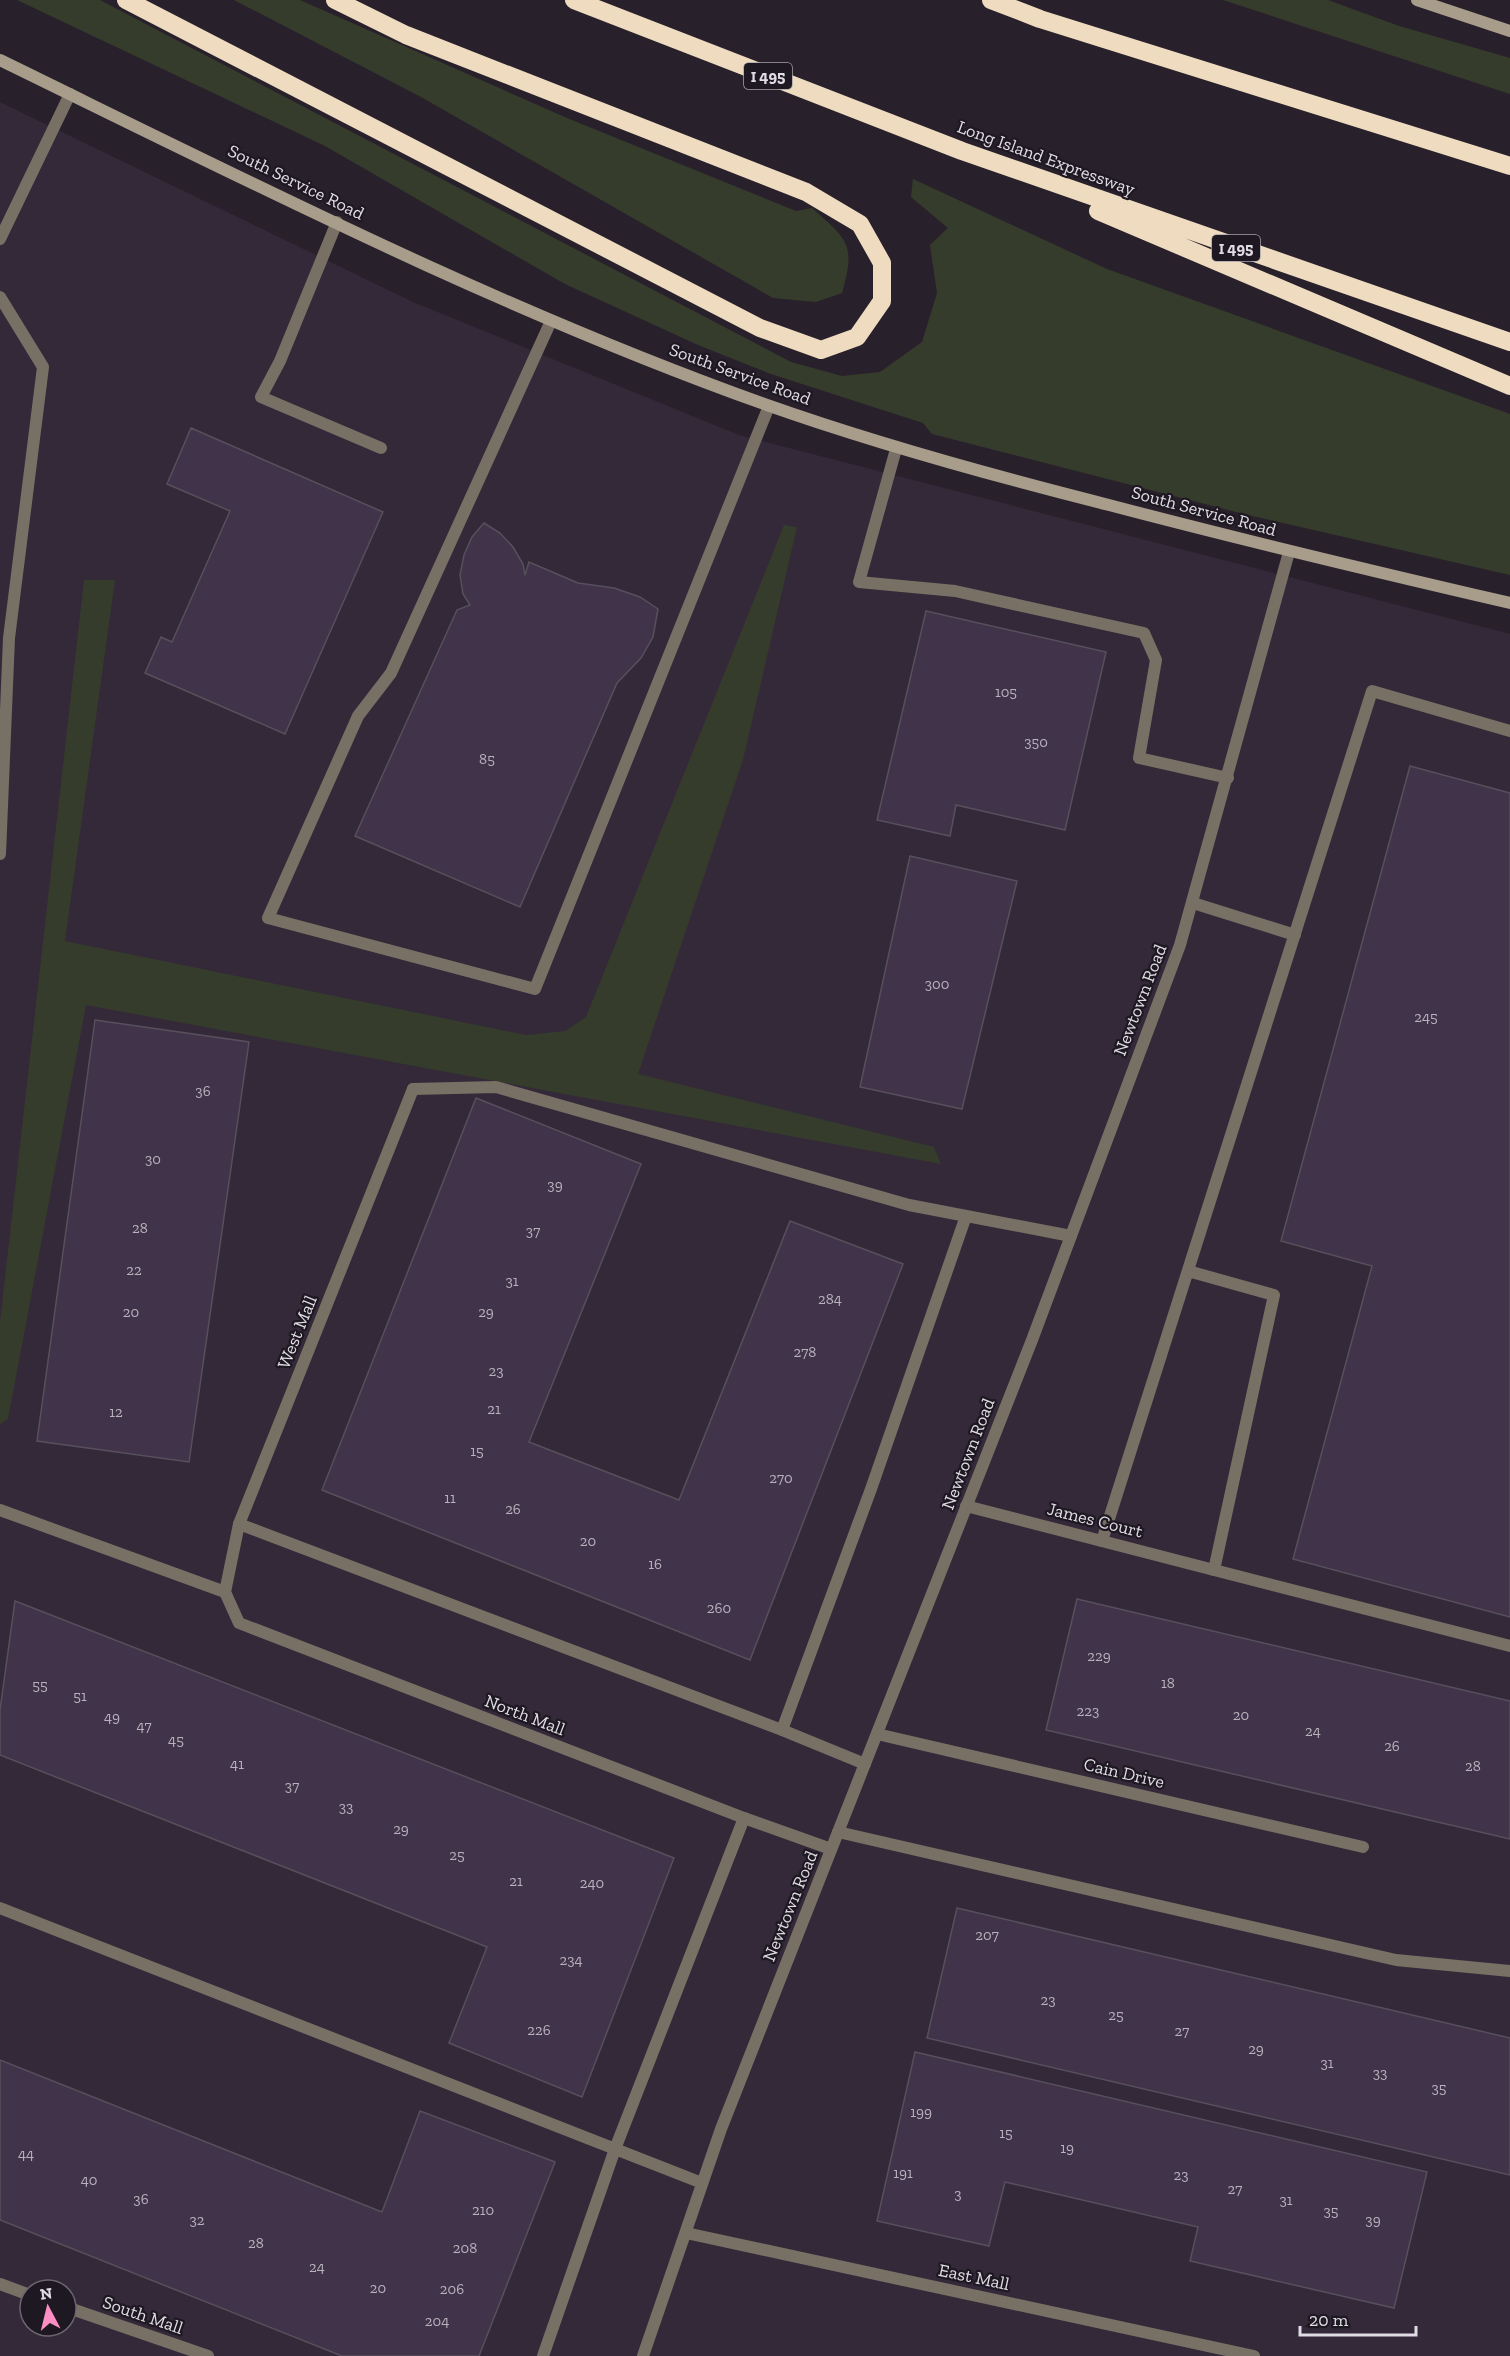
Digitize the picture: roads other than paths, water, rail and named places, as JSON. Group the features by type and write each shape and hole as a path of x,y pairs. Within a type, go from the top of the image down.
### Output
{"highway":[{"path":"126,0 760,328 821,350 857,337 882,301 882,263 860,224 806,192 406,35 335,0"},
{"name":"Long Island Expressway","path":"574,0 962,151 1510,342"},
{"path":"991,0 1040,19 1510,166"},
{"path":"962,151 1240,273 1510,386"}],"main road":[{"path":"1417,0 1510,32"},
{"name":"South Service Road","path":"0,60 337,222 551,321 769,406 896,449 1289,552 1510,603"}],"street":[{"path":"0,239 70,94"},
{"path":"337,222 280,361 261,397 381,448"},
{"path":"0,297 43,367 9,638 0,854"},
{"path":"551,321 391,673 358,716 268,918 535,989 769,406"},
{"path":"896,449 859,582 955,591 1144,633 1156,660 1139,758 1228,778"},
{"name":"Newtown Road","path":"643,2356 702,2183 1071,1236 1180,945 1289,552"},
{"path":"1102,1541 1372,692 1510,731"},
{"path":"1193,903 1295,935"},
{"name":"West Mall","path":"225,1593 239,1524 413,1089 496,1088 909,1205 966,1216"},
{"path":"782,1730 871,1489 966,1216 1071,1236"},
{"path":"1188,1271 1274,1294 1214,1570"},
{"name":"James Court","path":"966,1506 1510,1646"},
{"path":"0,1510 225,1593"},
{"path":"239,1524 782,1730 865,1764"},
{"name":"North Mall","path":"225,1593 239,1623 744,1818 831,1849"},
{"name":"Cain Drive","path":"877,1734 1364,1847"},
{"path":"543,2356 615,2149 744,1818"},
{"path":"838,1832 1395,1959 1510,1971"},
{"path":"0,1908 702,2183"},
{"name":"East Mall","path":"686,2233 1254,2356"},
{"path":"0,2284 18,2291"},
{"name":"South Mall","path":"78,2311 208,2356"}]}
